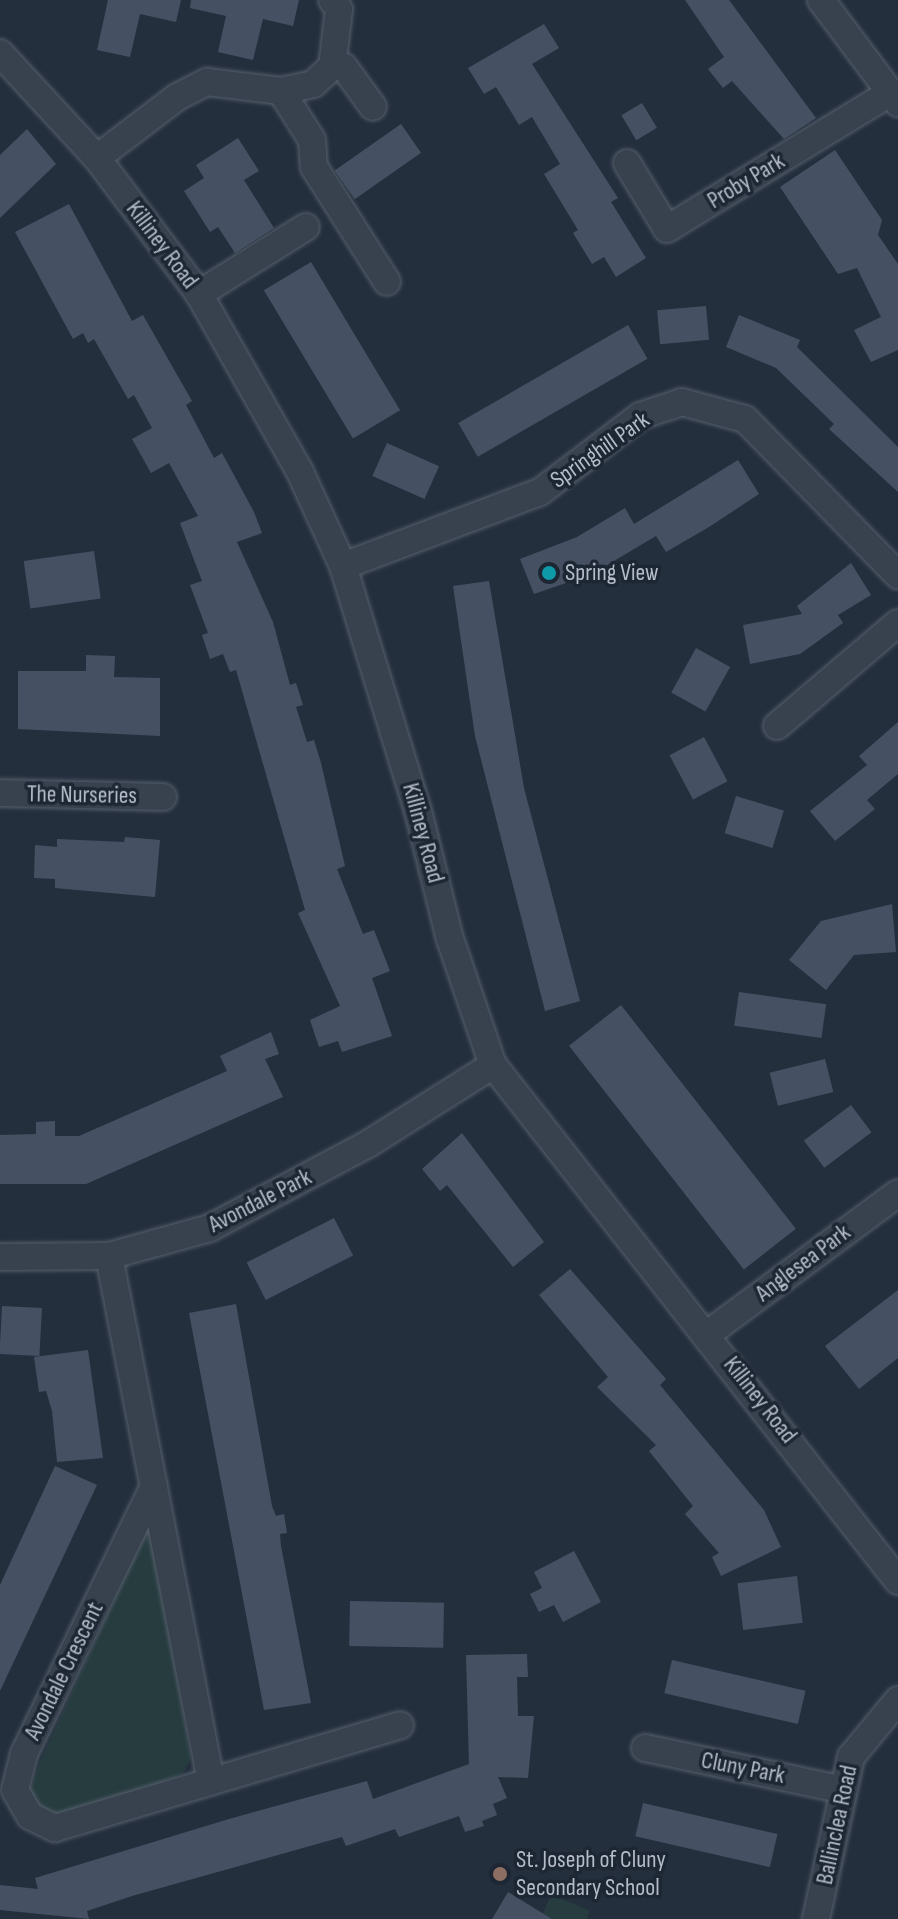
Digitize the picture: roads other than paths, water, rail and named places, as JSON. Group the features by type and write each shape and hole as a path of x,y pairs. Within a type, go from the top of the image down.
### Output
{"street":[{"path":"97,158 177,97 207,82 281,91 313,84 332,67 339,9 332,0"},
{"path":"821,0 894,98"},
{"name":"Killiney Road","path":"0,53 97,158 199,294 294,460 343,566 418,811 450,939 493,1065 600,1209 709,1333 898,1581"},
{"path":"332,67 344,67 373,107"},
{"path":"281,91 312,140 314,167 387,282"},
{"name":"Proby Park","path":"627,163 667,229 894,98"},
{"path":"199,294 306,227"},
{"name":"Springhill Park","path":"343,566 540,492 640,416 682,402 745,419 898,575"},
{"path":"777,726 898,623"},
{"name":"The Nurseries","path":"0,793 163,797"},
{"name":"Avondale Park","path":"0,1257 109,1256 210,1228 368,1144 493,1065"},
{"name":"Anglesea Park","path":"709,1333 898,1193"},
{"path":"109,1256 211,1781"},
{"name":"Avondale Crescent","path":"154,1486 24,1754 15,1790 30,1816 55,1828 400,1725"},
{"name":"Ballinclea Road","path":"816,1919 835,1849 840,1789 859,1745 898,1700"},
{"name":"Cluny Park","path":"645,1748 840,1789"}],"place":[{"name":"Spring View","path":"549,573"},
{"name":"St. Joseph of Cluny Secondary School","path":"500,1874"}]}
